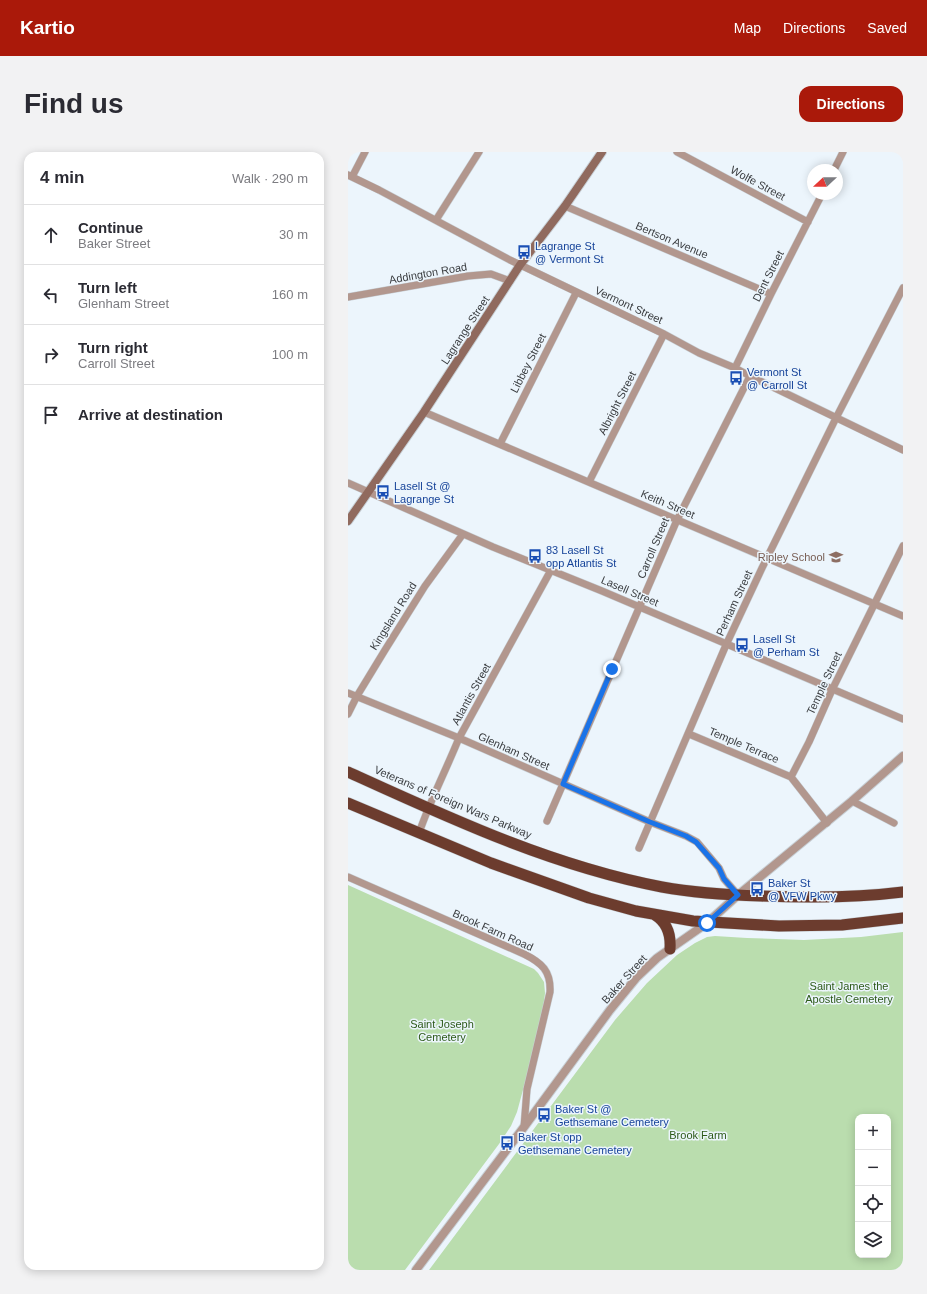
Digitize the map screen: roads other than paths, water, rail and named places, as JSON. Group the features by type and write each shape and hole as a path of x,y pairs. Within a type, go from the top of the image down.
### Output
{"highway":[{"name":"Veterans of Foreign Wars Parkway","path":"348,772 428,808 513,843 603,873 655,886 680,890 738,895 843,897 903,892"},
{"path":"348,803 491,863 583,896 623,908 654,915 708,922 809,926 857,924 903,918"},
{"path":"654,915 661,919 668,930 670,950"}],"main road":[{"name":"Lagrange Street","path":"348,520 424,412 520,265 565,206 602,152"}],"street":[{"path":"350,176 365,152"},
{"path":"436,220 479,152"},
{"name":"Wolfe Street","path":"676,152 808,222"},
{"path":"837,164 843,152"},
{"name":"Vermont Street","path":"350,176 576,293 664,334 699,353 735,368 903,450"},
{"name":"Dent Street","path":"735,368 819,200"},
{"name":"Bertson Avenue","path":"565,206 771,294"},
{"name":"Addington Road","path":"348,297 468,276 491,274 510,281"},
{"name":"Perham Street","path":"639,848 726,645 767,557 903,288"},
{"name":"Libbey Street","path":"500,444 576,293"},
{"name":"Albright Street","path":"589,482 664,334"},
{"name":"Carroll Street","path":"547,821 677,520 750,376"},
{"name":"Keith Street","path":"424,412 903,616"},
{"name":"Lasell Street","path":"348,483 463,534 903,719"},
{"name":"Kingsland Road","path":"348,714 357,696 425,586 463,534"},
{"name":"Temple Street","path":"792,777 832,690 903,546"},
{"name":"Atlantis Street","path":"419,833 428,808 459,738 551,570"},
{"name":"Glenham Street","path":"348,693 459,738 650,822 686,836 696,842 719,868 724,879 738,895"},
{"name":"Temple Terrace","path":"689,734 792,777"},
{"name":"Baker Street","path":"416,1270 625,991 643,971 657,958 708,922 738,895 852,802 903,756"},
{"path":"792,777 827,823"},
{"path":"852,802 894,823"},
{"name":"Brook Farm Road","path":"348,878 524,954 534,960 547,972 550,980 550,992 527,1089 524,1127"}],"place":[{"name":"Lagrange St @ Vermont St","path":"524,252"},
{"name":"Vermont St @ Carroll St","path":"736,378"},
{"name":"Lasell St @ Lagrange St","path":"383,492"},
{"name":"83 Lasell St opp Atlantis St","path":"535,556"},
{"name":"Ripley School","path":"836,557"},
{"name":"Lasell St @ Perham St","path":"742,645"},
{"name":"Baker St @ VFW Pkwy","path":"757,889"},
{"name":"Baker St @ Gethsemane Cemetery","path":"544,1115"},
{"name":"Baker St opp Gethsemane Cemetery","path":"507,1143"}],"park label":[{"name":"Saint James the Apostle Cemetery","path":"849,992"},
{"name":"Saint Joseph Cemetery","path":"442,1030"},
{"name":"Brook Farm","path":"698,1135"}]}
